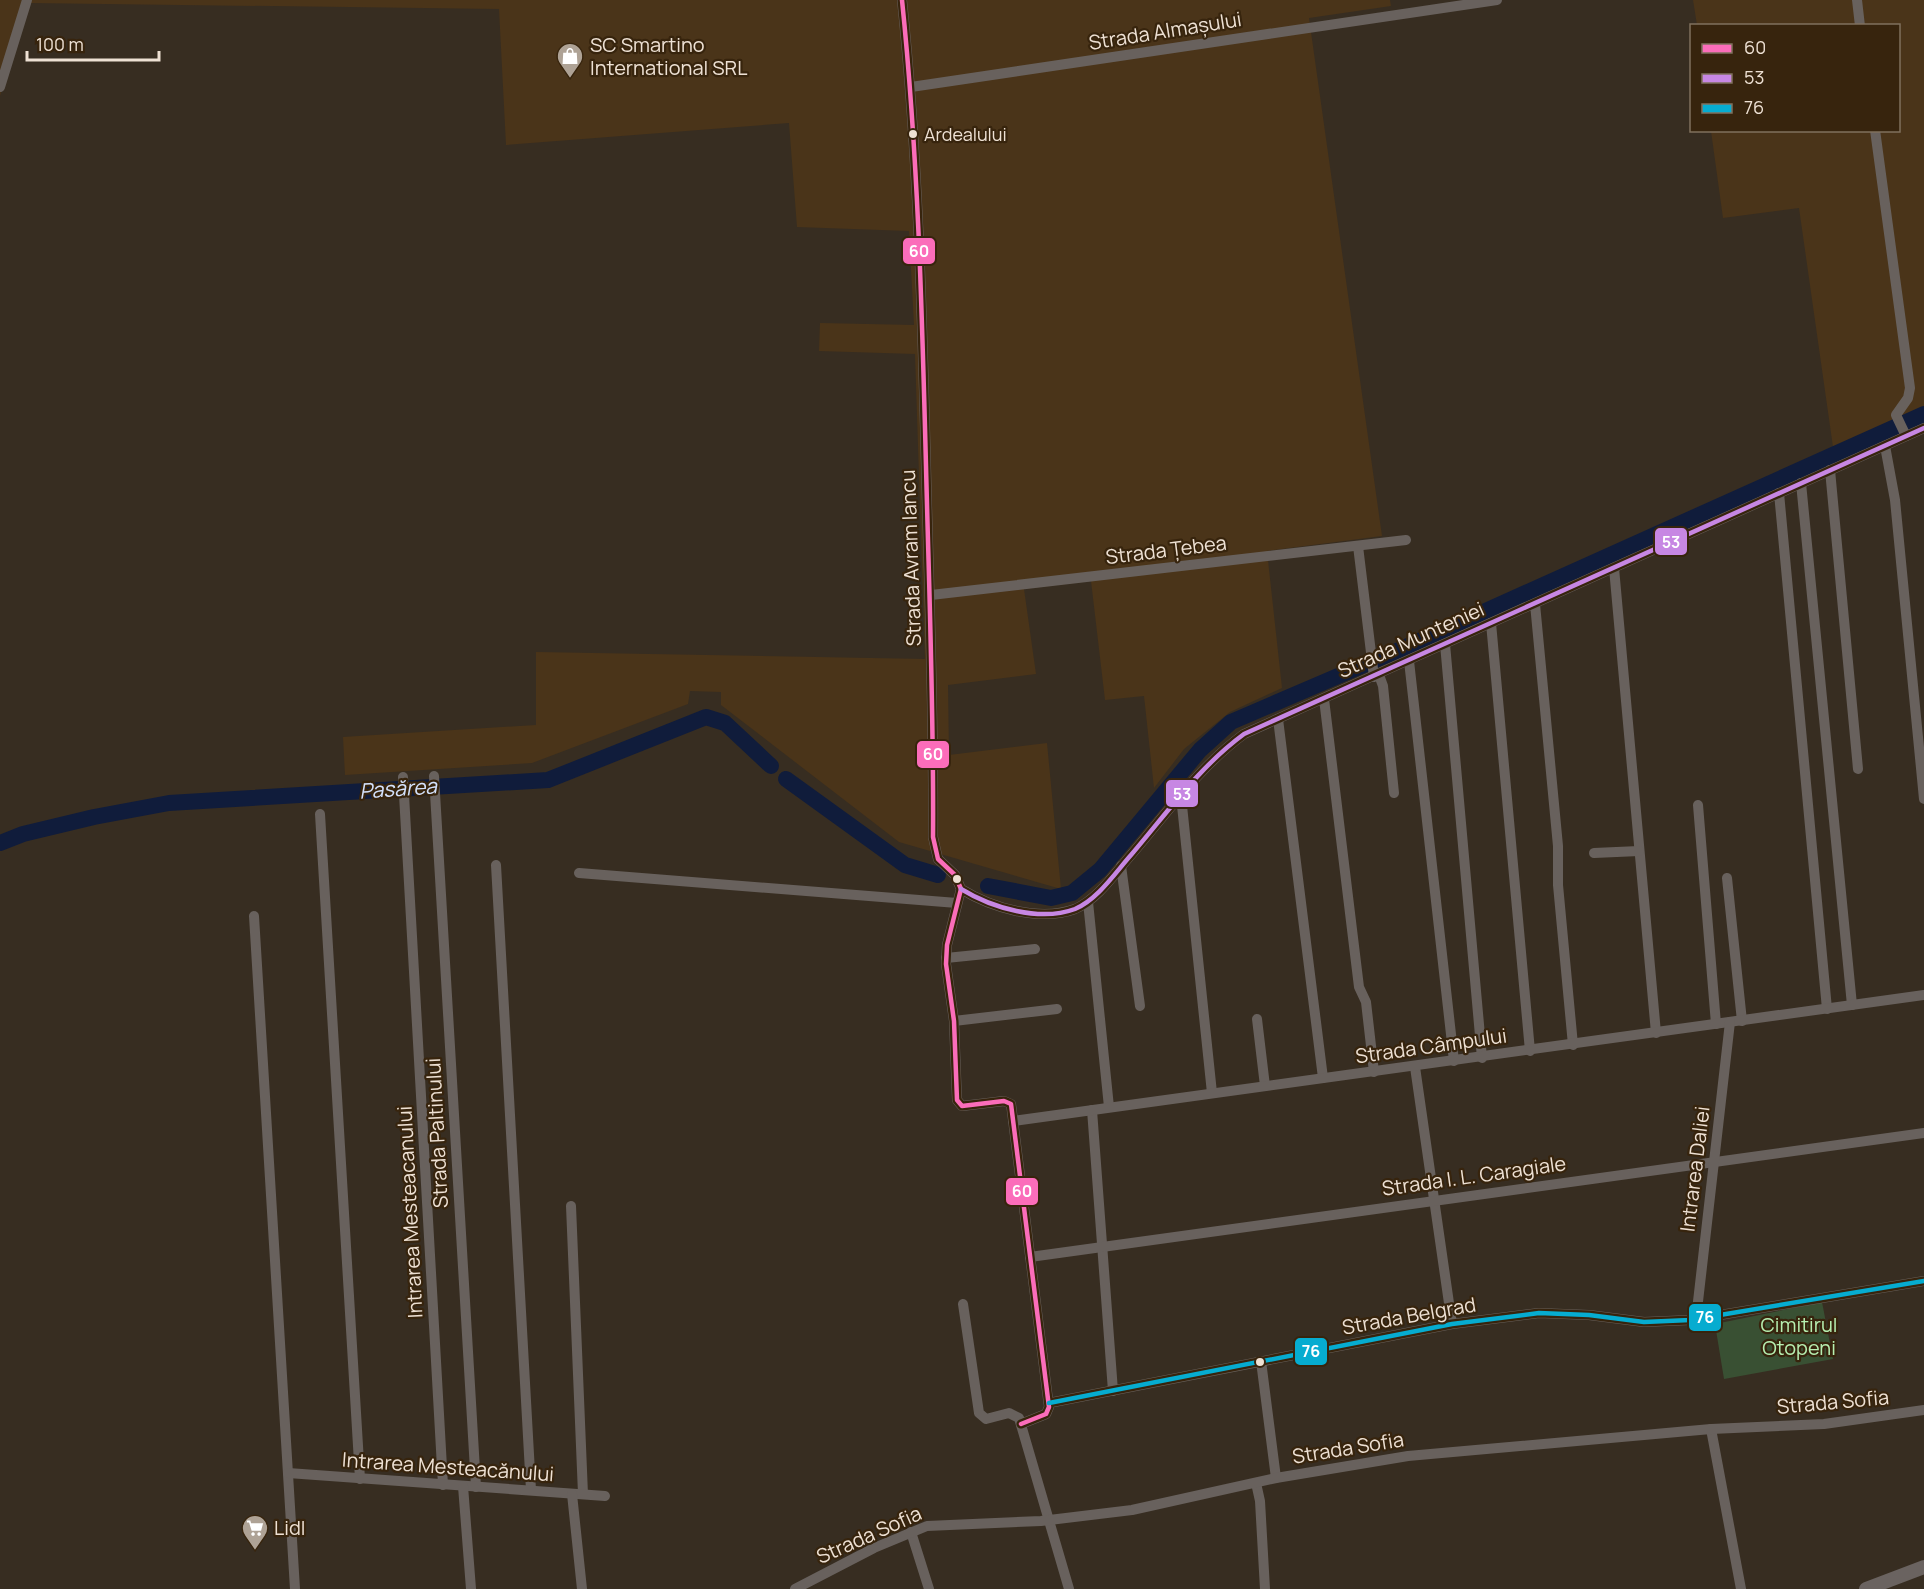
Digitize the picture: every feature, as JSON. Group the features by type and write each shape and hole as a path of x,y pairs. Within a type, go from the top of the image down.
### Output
{"main road":[{"path":"1866,1589 1924,1567"}],"street":[{"path":"0,87 27,0"},
{"name":"Strada Avram Iancu","path":"902,0 910,87 921,292 931,595 933,837 938,859 955,875 961,889"},
{"name":"Strada Almașului","path":"910,87 1497,0"},
{"path":"1857,0 1860,24"},
{"path":"1875,132 1910,388 1908,398 1896,415 1905,434"},
{"name":"Strada Munteniei","path":"961,889 988,903 1044,914 1066,911 1088,902 1202,770 1223,749 1244,734 1324,699 1374,669 1409,661 1885,446 1905,434 1924,428"},
{"path":"1885,446 1895,500 1924,799"},
{"path":"1830,470 1858,769"},
{"path":"1801,483 1852,1005"},
{"path":"1779,493 1827,1009"},
{"name":"Strada Țebea","path":"931,595 1406,540"},
{"path":"1358,546 1374,669 1383,686 1394,793"},
{"path":"1614,568 1656,1033"},
{"path":"1535,604 1558,846 1557,867 1573,1045"},
{"path":"1844,614 1850,623 1859,728"},
{"path":"1491,623 1530,1051"},
{"path":"1445,644 1482,1058"},
{"path":"1409,661 1454,1061"},
{"path":"1324,699 1359,987 1366,1002 1374,1072"},
{"path":"1278,719 1323,1078"},
{"name":"Strada Paltinului","path":"434,776 476,1487"},
{"name":"Intrarea Mesteacanului","path":"404,777 443,1485"},
{"path":"1180,796 1212,1093"},
{"path":"1698,805 1716,1024"},
{"path":"320,814 360,1479"},
{"path":"1594,853 1640,850"},
{"path":"496,866 531,1490"},
{"path":"1121,866 1140,1006"},
{"path":"579,873 957,903"},
{"name":"Intrarea Daliei","path":"1696,1319 1713,1161 1736,1021 1727,878"},
{"path":"961,889 946,958 954,1021 959,1104 1009,1101 1048,1403 1046,1414 1021,1424"},
{"path":"1088,902 1109,1107"},
{"path":"254,916 295,1589"},
{"path":"946,958 1035,949"},
{"name":"Strada Câmpului","path":"1013,1121 1482,1058 1924,995"},
{"path":"954,1021 1057,1009"},
{"path":"1257,1019 1265,1086"},
{"path":"1415,1067 1452,1324"},
{"path":"1092,1110 1113,1390"},
{"name":"Strada I. L. Caragiale","path":"1030,1257 1924,1133"},
{"path":"571,1206 582,1589"},
{"name":"Strada Belgrad","path":"1048,1403 1452,1324 1539,1313 1589,1315 1644,1322 1696,1319 1924,1281"},
{"path":"963,1305 980,1416 989,1419 1000,1414 1015,1413 1021,1424 1069,1589"},
{"path":"1261,1362 1276,1478"},
{"name":"Strada Sofia","path":"795,1589 910,1532 939,1524 1049,1520 1148,1507 1276,1478 1408,1456 1711,1429 1824,1424 1924,1410"},
{"path":"1711,1429 1742,1589"},
{"name":"Intrarea Mesteacănului","path":"288,1473 605,1496"},
{"path":"1256,1483 1260,1501 1265,1589"},
{"path":"463,1486 471,1589"},
{"path":"910,1532 929,1589"}],"shaded area":[{"path":"0,0 1390,0 1391,6 1309,18 1382,536 1267,551 1282,688 1230,712 1184,749 1154,788 1144,696 1105,700 1091,581 1024,589 1036,674 948,685 949,755 1047,743 1061,889 899,842 721,705 721,692 690,691 688,704 532,763 345,775 343,737 536,725 536,652 925,659 915,354 819,351 820,323 914,325 909,231 797,227 789,123 506,145 499,9 29,3 0,96"},
{"path":"1693,0 1924,0 1924,421 1835,461 1799,208 1723,218 1711,132 1900,132 1900,24 1697,24"}],"green space":[{"name":"Cimitirul Otopeni","path":"1822,1302 1833,1359 1724,1379 1715,1324"}],"waterway":[{"name":"Pasărea","path":"988,886 1051,898 1072,893 1100,870 1200,750 1231,722 1401,649 1924,414"},
{"name":"Pasărea","path":"0,843 23,834 94,817 169,803 548,780 706,717 725,723 771,766"},
{"name":"Pasărea","path":"786,779 905,865 938,875"}],"transit line":[{"name":"60","path":"902,0 916,174 921,291 931,651 933,837 938,859 955,875 961,889 947,945 946,964 954,1021 957,1100 962,1106 1004,1101 1011,1104 1049,1407 1046,1414 1021,1424"},
{"name":"53","path":"961,889 987,902 1016,911 1047,914 1075,909 1091,899 1106,885 1198,776 1244,734 1924,428"},
{"name":"76","path":"1049,1403 1452,1324 1539,1313 1589,1315 1644,1322 1690,1320 1924,1281"}],"place":[{"name":"SC Smartino International SRL","path":"570,79"},
{"name":"Ardealului","path":"913,134"},
{"name":"Lidl","path":"255,1551"}]}
